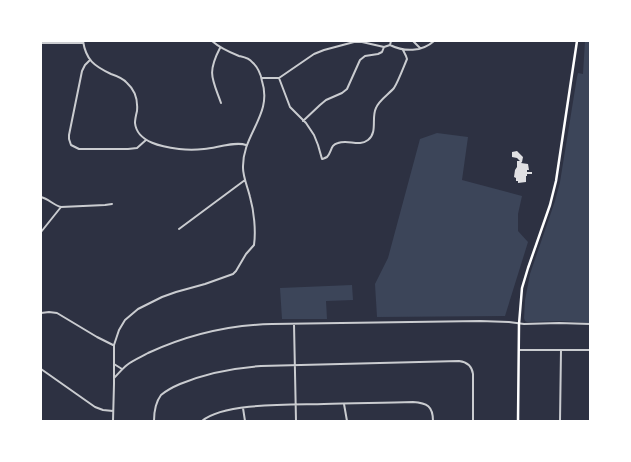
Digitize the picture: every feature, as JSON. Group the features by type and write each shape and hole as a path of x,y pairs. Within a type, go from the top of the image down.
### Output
{"main road":[{"path":"518,421 519,324 521,300 525,278 550,205 556,181 577,41"}],"street":[{"path":"113,421 114,345 122,324 128,317 138,310 162,297 230,275 236,271 246,254 255,243 254,213 242,167 246,145 257,124 264,105 265,91 262,78 251,61 220,48 212,41"},
{"path":"390,45 391,41"},
{"path":"413,41 420,48"},
{"path":"262,78 279,78 308,58 324,50 359,42 384,47 390,45 403,50 412,50 428,45 434,41"},
{"path":"41,43 83,42 90,60 101,69 121,78 131,87 135,94 137,104 135,122 136,127 139,133 146,140 171,148 193,150 234,144 246,145"},
{"path":"303,121 320,105 347,89 360,60 365,56 382,52 384,47"},
{"path":"220,48 214,60 212,71 214,84 221,102"},
{"path":"279,78 290,107 314,135 322,159 327,157 331,148 339,142 345,141 360,143 369,139 374,130 376,108 395,87 407,60 403,50"},
{"path":"90,60 82,71 69,135 71,145 79,149 128,149 137,148 146,140"},
{"path":"179,229 245,180"},
{"path":"41,197 61,207 112,204"},
{"path":"41,232 61,207"},
{"path":"41,313 49,312 60,315 97,337 114,345"},
{"path":"114,378 132,361 175,342 202,333 221,329 262,324 480,321 509,322 519,324 590,324"},
{"path":"294,324 296,421"},
{"path":"519,350 590,350"},
{"path":"560,421 561,350"},
{"path":"154,421 155,407 158,399 170,388 201,376 229,370 261,366 459,361 466,363 472,368 473,421"},
{"path":"114,364 122,369"},
{"path":"41,369 95,407 113,411"},
{"path":"202,421 219,413 266,405 422,402 429,406 433,421"},
{"path":"344,404 347,421"},
{"path":"243,408 245,421"}],"shaded area":[{"path":"585,41 590,41 590,323 561,321 527,322 524,318 525,300 530,274 560,182 577,77 578,73 583,74"},
{"path":"437,133 468,137 462,180 522,196 518,214 518,231 528,242 505,316 377,317 375,284 388,258 420,139"},
{"path":"352,285 353,300 326,301 327,319 282,319 280,288"}],"building":[{"path":"517,151 523,157 521,163 528,164 529,170 527,170 527,172 532,172 532,174 527,174 526,182 518,183 514,177 517,161 520,161 517,158 512,157 512,152"}]}
